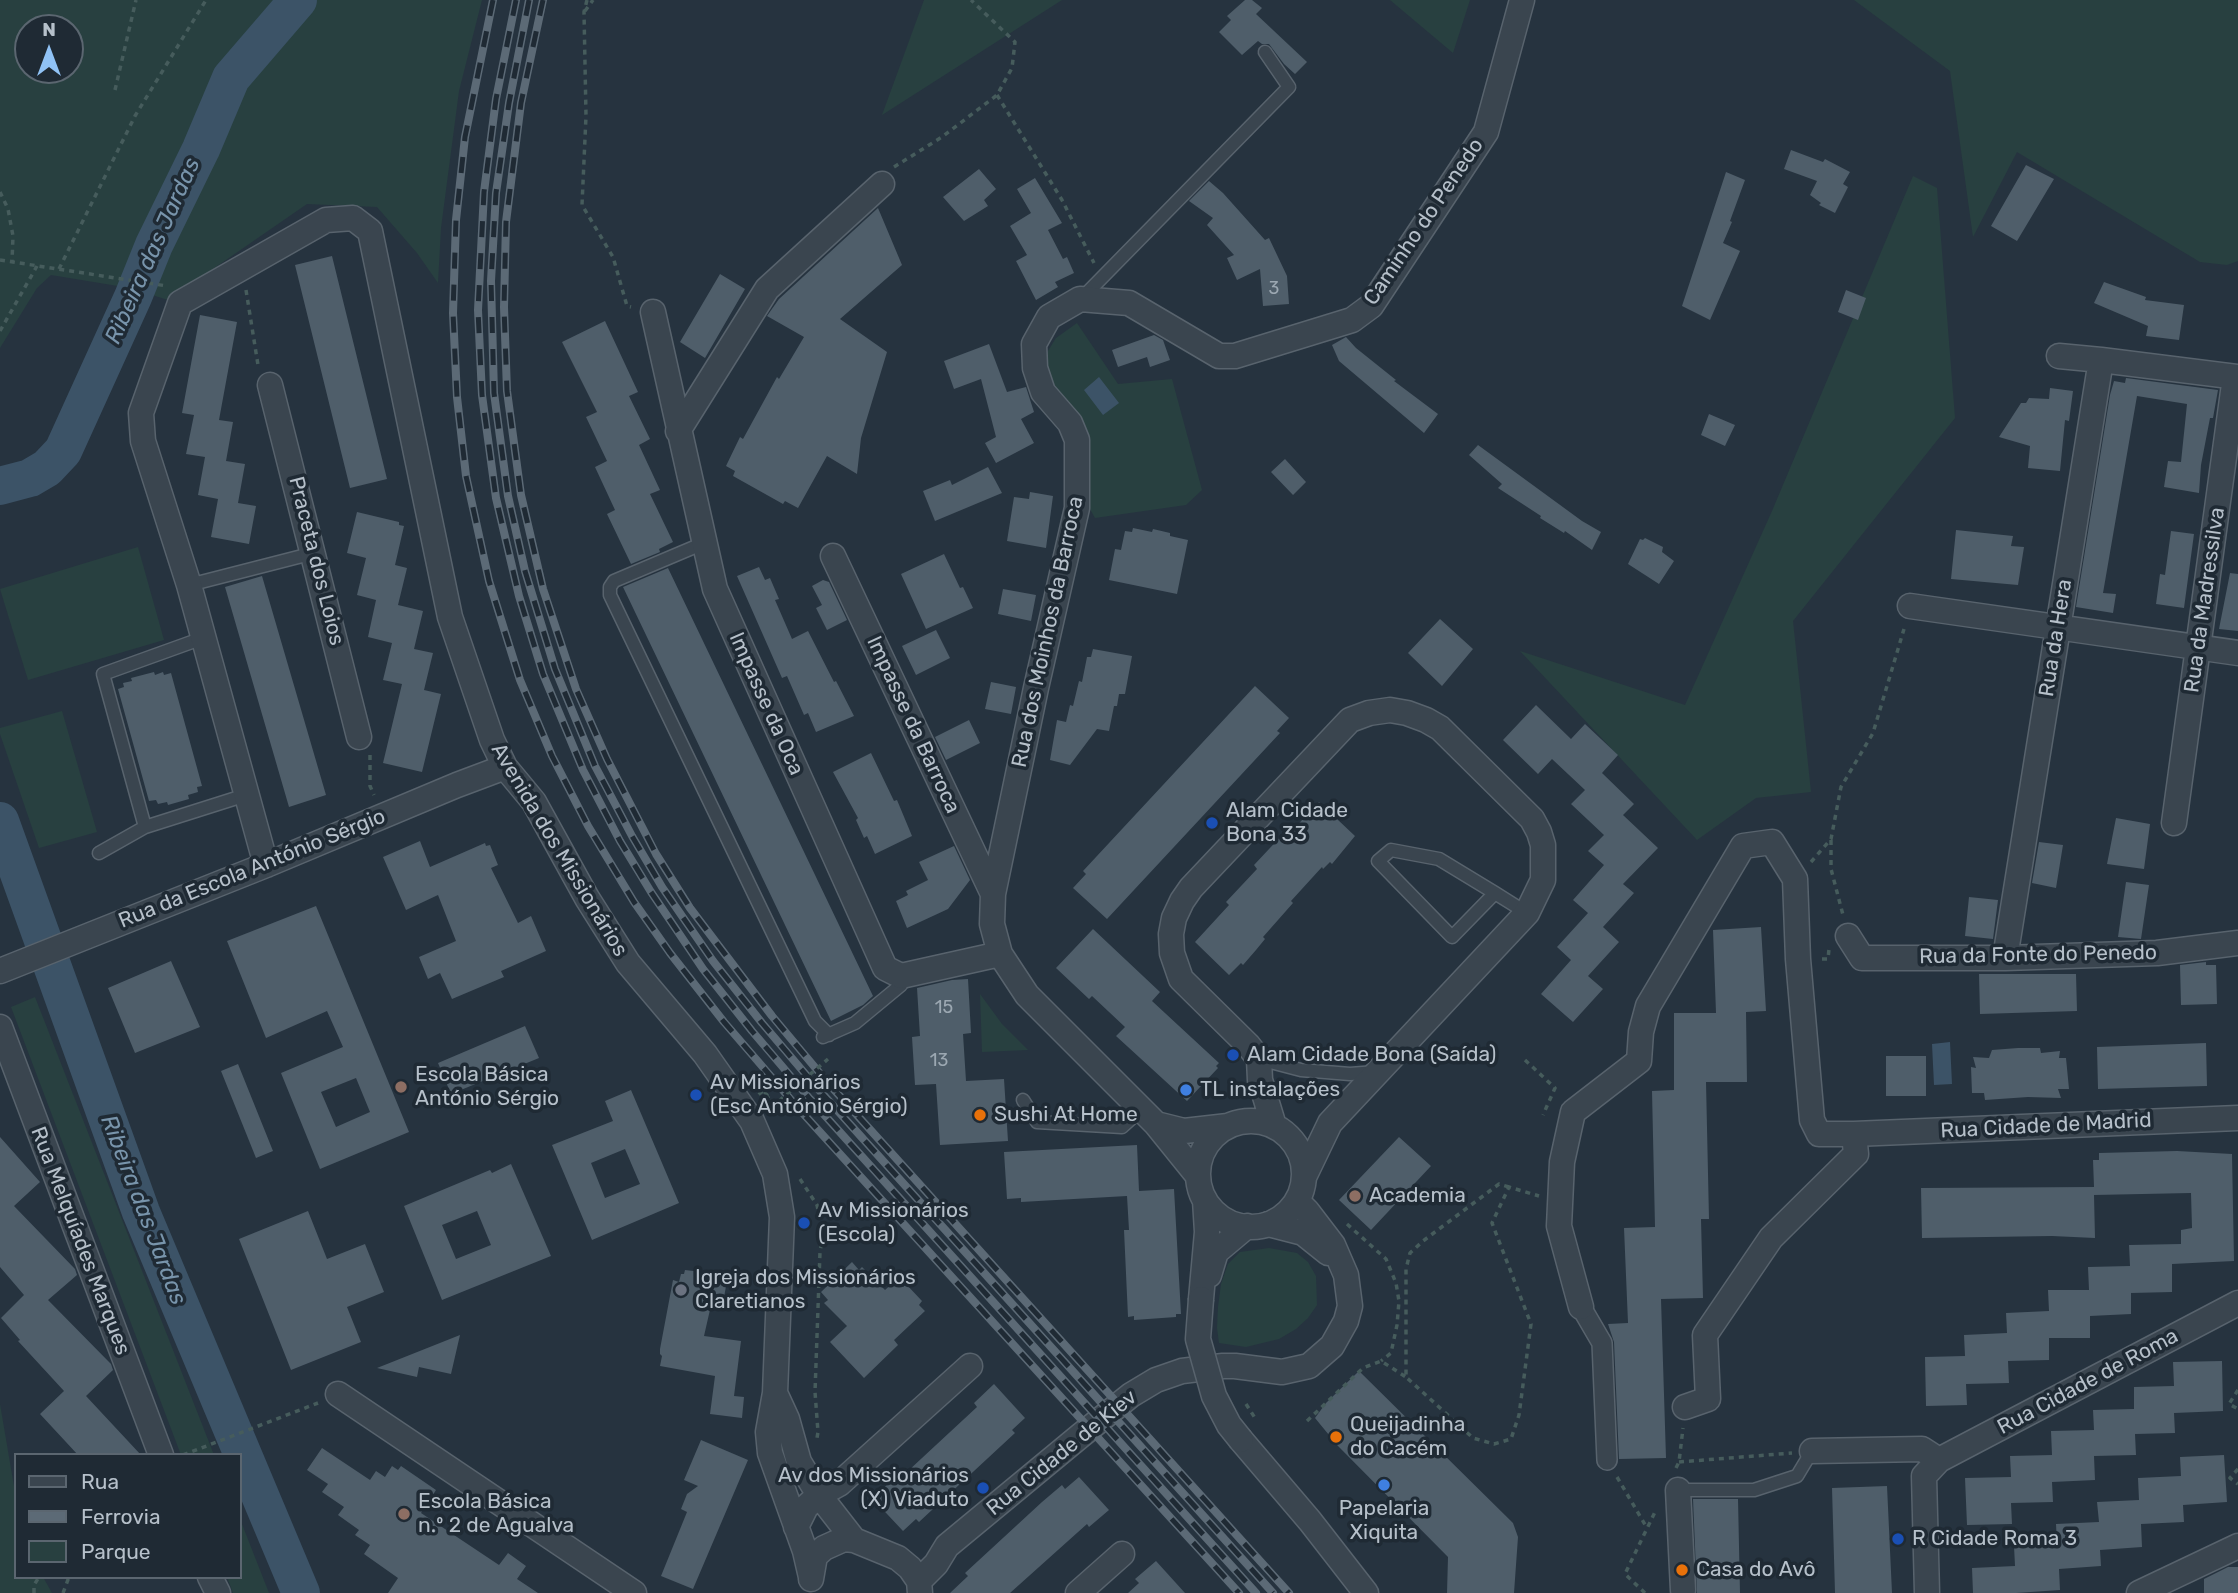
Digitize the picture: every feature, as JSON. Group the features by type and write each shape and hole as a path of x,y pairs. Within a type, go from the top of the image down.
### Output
{"street":[{"name":"Caminho do Penedo","path":"1080,299 1129,303 1219,356 1235,356 1352,320 1371,306 1486,132 1522,0"},
{"path":"678,431 767,289 882,184"},
{"name":"Avenida dos Missionários","path":"242,267 326,220 353,218 370,231 450,617 485,722 505,767 534,802 587,898 628,963 705,1054 752,1121 775,1174 782,1217 775,1393 768,1432 770,1453 796,1527 811,1588"},
{"path":"242,267 180,303 141,413 143,441 189,585 266,865"},
{"name":"Rua dos Moinhos da Barroca","path":"1000,954 992,924 993,894 1077,509 1077,440 1070,423 1043,392 1035,368 1034,344 1049,317 1080,299"},
{"name":"Impasse da Oca","path":"653,313 715,589 885,968 901,976"},
{"path":"2059,356 2236,377"},
{"name":"Rua da Hera","path":"2005,958 2101,360"},
{"name":"Rua da Madressilva","path":"2175,823 2236,377"},
{"name":"Praceta dos Loios","path":"270,385 359,737"},
{"name":"Impasse da Barroca","path":"832,556 993,894"},
{"path":"1910,607 2238,653"},
{"path":"1201,1299 1216,1252 1258,1225 1289,1211 1297,1201 1305,1175 1330,1123 1527,913 1543,880 1543,845 1532,819 1440,729 1407,713 1390,710 1369,713 1350,720 1191,888 1174,918 1172,953 1181,979 1248,1045 1278,1128 1299,1149 1305,1175"},
{"name":"Rua da Escola António Sérgio","path":"7,968 505,767"},
{"path":"1607,1460 1602,1343 1581,1307 1559,1226 1562,1162 1573,1111 1639,1061 1641,1032 1648,1006 1743,846 1772,842 1795,879 1798,959"},
{"name":"Rua da Fonte do Penedo","path":"1848,936 1862,958 2005,958 2157,953 2238,943"},
{"path":"901,976 1000,954 1027,995 1149,1116 1198,1176 1205,1200 1207,1232 1198,1339 1214,1396 1229,1425 1310,1521 1366,1593"},
{"name":"Rua Cidade de Madrid","path":"1798,959 1812,1120 1819,1134 2238,1118"},
{"name":"Rua Melquíades Marques","path":"0,1027 160,1453"},
{"path":"1198,1176 1200,1160 1206,1147 1216,1134 1234,1124 1259,1070"},
{"path":"1149,1116 1184,1131 1252,1121 1278,1128 1330,1123"},
{"path":"1685,1407 1708,1399 1705,1335 1771,1238 1856,1154 1854,1134"},
{"path":"1205,1200 1214,1212 1226,1220 1303,1233 1338,1258"},
{"name":"Rua Cidade de Kiev","path":"921,1589 947,1546 1131,1395 1156,1380 1182,1371 1223,1366 1282,1372 1309,1366 1332,1346 1346,1321 1350,1306 1346,1275 1334,1245 1297,1201"},
{"name":"Rua Cidade de Roma","path":"1939,1460 2238,1303"},
{"path":"796,1527 806,1507 819,1494 839,1484 970,1366"},
{"name":"Avenida dos Missionários","path":"775,1393 788,1419 799,1462 854,1540"},
{"path":"338,1394 634,1593"},
{"path":"1812,1451 1923,1449 1939,1460 1924,1476 1927,1593"},
{"path":"1676,1482 1683,1590"},
{"path":"811,1588 815,1556 824,1548 844,1539 854,1540 898,1558 910,1568 921,1589"},
{"name":"Rua Cidade de Kiev","path":"898,1558 947,1546"},
{"path":"2139,1593 2238,1546"},
{"path":"1078,1593 1122,1554"}],"lane":[{"path":"1080,299 1289,87 1265,52"},
{"path":"704,543 614,581 610,587 610,595 824,1037 855,1023 901,985 901,976"},
{"path":"189,585 314,552"},
{"path":"145,827 103,674 203,638"},
{"path":"99,853 145,827 246,795"},
{"path":"1495,893 1452,937 1378,861 1391,850 1439,859 1495,893 1527,913"},
{"path":"1259,1070 1350,1074 1377,1072"},
{"path":"1023,1100 1037,1122 1122,1127 1149,1116"},
{"path":"1676,1482 1754,1490 1797,1476 1812,1451"}],"path":[{"path":"115,90 136,0"},
{"path":"59,269 135,116 206,0"},
{"path":"587,0 584,12 586,117 582,205 613,257 627,306 653,313"},
{"path":"584,12 593,0"},
{"path":"882,184 887,171 942,137 997,95 1012,68 1015,42 971,0"},
{"path":"997,95 1062,200 1102,277"},
{"path":"0,192 8,209 13,236 12,262"},
{"path":"0,260 201,291"},
{"path":"0,331 37,266"},
{"path":"242,267 258,365 270,385"},
{"path":"1798,959 1828,959 1830,936 1848,936 1831,869 1831,839 1841,788 1873,733 1910,607"},
{"path":"359,737 370,746 370,786 384,815"},
{"path":"1795,879 1831,839"},
{"path":"770,1110 758,1095 763,1091 774,1105 828,1059"},
{"path":"1525,1060 1555,1088 1543,1115"},
{"path":"1406,1377 1406,1269 1410,1253 1432,1233 1499,1184 1539,1196 1547,1193"},
{"path":"1381,1361 1406,1377 1474,1438 1494,1444 1511,1440 1519,1415 1531,1324 1492,1223 1509,1187"},
{"path":"1307,1420 1363,1368 1381,1361 1391,1353 1397,1325 1399,1301 1396,1283 1386,1259 1345,1222"},
{"path":"2238,1390 2229,1404 2238,1409"},
{"path":"187,1453 292,1415 338,1394"},
{"path":"1244,1402 1256,1419"},
{"path":"1676,1482 1685,1407"},
{"path":"1679,1462 1812,1451"},
{"path":"1607,1460 1647,1528"},
{"path":"2238,1469 2231,1478 2238,1484"},
{"path":"1645,1593 1625,1574 1657,1506"}],"green space":[{"path":"0,0 482,0 459,91 441,228 438,283 417,253 377,207 307,204 168,300 130,288 51,275 37,288 0,348"},
{"path":"924,0 1062,0 882,115"},
{"path":"1390,0 1470,0 1453,53"},
{"path":"1854,0 2238,0 2238,261 2227,265 2200,262 2017,152 1973,237 1950,71"},
{"path":"1913,176 1937,188 1955,418 1793,621 1811,792 1756,798 1697,840 1520,651 1685,705 1772,511"},
{"path":"1077,323 1118,384 1172,379 1202,490 1186,505 1095,518 1086,502 1046,378 1043,359 1056,338"},
{"path":"138,547 164,640 28,680 0,589"},
{"path":"62,711 97,832 39,848 0,728"},
{"path":"980,994 1002,1024 1028,1050 982,1052"},
{"path":"35,997 213,1453 180,1453 11,1007"},
{"path":"1269,1248 1297,1253 1308,1262 1316,1276 1317,1305 1296,1329 1279,1339 1246,1347 1219,1343 1218,1307 1221,1284 1228,1264 1240,1252"},
{"path":"0,1404 14,1486 14,1579 44,1579 52,1593 0,1593"},
{"path":"242,1524 269,1593 233,1593 228,1579 242,1579"}],"water":[{"path":"1099,377 1119,403 1103,415 1084,390"},
{"path":"1950,1042 1952,1084 1934,1085 1932,1044"}],"building":[{"path":"1245,0 1252,0 1262,8 1256,14 1307,62 1295,74 1269,44 1258,41 1242,55 1219,32 1231,20 1227,16"},
{"path":"1791,150 1823,162 1825,159 1850,172 1843,184 1848,187 1835,213 1819,205 1821,203 1810,195 1817,181 1784,169"},
{"path":"2026,165 2054,179 2017,241 1991,226"},
{"path":"979,169 996,189 984,200 988,206 964,221 943,197"},
{"path":"1726,172 1745,180 1723,243 1740,251 1710,320 1682,306"},
{"path":"1035,178 1062,223 1048,230 1063,259 1067,257 1074,273 1055,282 1058,287 1036,300 1016,261 1027,255 1010,226 1031,213 1017,189"},
{"path":"1209,181 1265,240 1269,238 1287,276 1289,304 1263,306 1260,269 1237,280 1227,258 1234,255 1207,225 1213,218 1189,201"},
{"path":"878,208 902,265 840,319 887,352 861,438 857,474 827,456 798,508 785,501 783,504 733,476 735,471 726,466 740,437 743,439 777,377 779,379 804,337 767,316 779,299"},
{"path":"332,256 387,479 350,488 295,265"},
{"path":"720,274 745,289 705,358 680,342"},
{"path":"2104,282 2146,297 2145,300 2184,305 2179,340 2146,336 2148,326 2094,303"},
{"path":"1846,290 1866,298 1858,320 1838,312"},
{"path":"200,315 237,322 219,420 233,422 226,461 245,464 238,503 256,506 249,544 211,537 218,499 198,495 205,457 186,454 194,415 182,413"},
{"path":"605,321 638,392 629,396 650,439 639,445 660,490 650,494 673,542 659,549 660,552 631,564 607,514 615,510 595,467 607,461 586,417 597,412 562,342"},
{"path":"1154,335 1163,340 1170,360 1150,367 1147,357 1118,367 1112,350"},
{"path":"1346,337 1396,380 1394,381 1438,414 1424,433 1339,361 1332,345"},
{"path":"989,344 1007,392 1026,387 1034,412 1021,419 1034,443 996,463 985,443 996,437 981,379 954,389 944,361"},
{"path":"2126,378 2218,390 2201,465 2199,493 2164,487 2168,461 2181,462 2187,404 2137,396 2103,593 2116,594 2113,613 2076,607 2110,395 2114,381 2125,383"},
{"path":"2050,388 2073,391 2069,421 2065,420 2060,471 2028,468 2030,446 1999,437 2021,403 2026,403 2029,398 2049,399"},
{"path":"1709,414 1735,425 1725,446 1701,435"},
{"path":"1478,445 1601,532 1592,550 1498,488 1502,484 1469,455"},
{"path":"1285,459 1306,482 1293,495 1271,472"},
{"path":"988,467 1002,493 935,521 923,491 950,480 952,485"},
{"path":"1030,492 1053,496 1046,548 1007,541 1014,497 1029,499"},
{"path":"357,512 399,522 399,525 404,526 395,565 407,568 398,605 423,611 414,649 433,653 424,690 441,694 422,772 383,763 402,684 383,680 392,643 368,637 376,600 357,595 366,558 347,553"},
{"path":"1133,528 1152,532 1153,529 1188,540 1177,594 1109,580 1115,549 1121,550 1125,531 1132,532"},
{"path":"1956,530 2013,536 2011,546 2024,547 2018,585 1951,579"},
{"path":"2171,531 2194,534 2184,608 2156,604 2160,574 2165,575"},
{"path":"1645,538 1663,547 1662,552 1674,561 1659,584 1628,564 1640,539"},
{"path":"944,554 973,608 926,629 901,574"},
{"path":"759,567 765,580 770,578 779,599 775,600 792,639 808,631 854,716 816,732 808,713 804,715 787,676 782,678 737,576"},
{"path":"668,568 873,996 863,1005 831,1021 623,587"},
{"path":"2230,573 2238,574 2238,631 2219,629"},
{"path":"262,576 326,795 289,807 225,587"},
{"path":"823,580 829,582 847,620 827,630 816,608 822,605 812,586"},
{"path":"1003,589 1036,595 1031,621 998,614"},
{"path":"1440,619 1473,649 1442,686 1408,653"},
{"path":"936,630 950,658 916,675 902,646"},
{"path":"1093,649 1132,656 1125,694 1119,694 1109,731 1097,729 1070,765 1050,760 1057,720 1066,722 1079,681 1082,682 1087,657 1091,657"},
{"path":"154,672 155,675 171,673 202,786 197,787 198,792 188,795 189,799 168,805 167,802 158,804 156,800 149,801 118,689 124,687 123,683 132,681 131,678"},
{"path":"991,682 1016,687 1011,714 985,709"},
{"path":"1255,686 1289,718 1277,731 1280,733 1107,919 1073,888 1086,874 1083,871"},
{"path":"1536,705 1571,739 1585,724 1618,755 1602,773 1634,804 1623,815 1658,848 1623,884 1634,893 1603,927 1619,942 1588,976 1603,989 1573,1022 1541,994 1571,960 1557,947 1588,913 1573,900 1604,865 1588,851 1604,835 1571,804 1585,790 1552,759 1538,774 1503,740"},
{"path":"969,720 980,743 946,760 935,737"},
{"path":"871,753 894,801 897,800 912,836 875,854 867,836 864,838 856,820 858,818 833,772"},
{"path":"1319,802 1355,836 1332,864 1330,862 1323,869 1322,867 1291,901 1293,903 1263,937 1265,939 1256,950 1243,965 1241,963 1229,975 1195,942 1229,905 1226,902 1257,869 1254,865 1285,832 1288,835"},
{"path":"2116,818 2150,824 2144,869 2107,864"},
{"path":"420,841 430,867 485,843 486,846 490,845 498,865 491,868 518,923 531,916 546,951 501,971 504,977 452,999 440,973 428,979 419,957 456,941 438,895 406,910 383,857"},
{"path":"2039,842 2063,845 2056,888 2032,883"},
{"path":"954,846 970,880 948,909 907,928 896,901 908,895 906,891 928,880 919,862"},
{"path":"2126,882 2149,885 2141,939 2118,937"},
{"path":"1969,897 1998,900 1993,939 1965,936"},
{"path":"316,906 409,1132 320,1169 281,1073 343,1047 327,1011 266,1038 227,941","holes":["356,1078 370,1112 336,1127 321,1092"]},
{"path":"1761,927 1766,1011 1746,1012 1747,1082 1706,1082 1709,1219 1701,1219 1703,1298 1661,1299 1666,1458 1619,1459 1614,1342 1608,1324 1628,1323 1624,1228 1655,1227 1652,1091 1674,1090 1674,1013 1716,1013 1713,930"},
{"path":"1093,929 1160,992 1152,1001 1219,1063 1216,1066 1218,1068 1187,1101 1116,1036 1125,1027 1092,996 1089,999 1056,968"},
{"path":"171,961 200,1027 135,1053 108,988"},
{"path":"2206,962 2206,965 2216,965 2217,1004 2181,1005 2180,965"},
{"path":"1979,974 2076,974 2077,1011 1980,1014"},
{"path":"968,979 971,1033 963,1034 966,1081 1004,1079 1008,1141 940,1145 936,1084 915,1085 912,1037 920,1036 917,988"},
{"path":"525,1026 539,1058 451,1094 438,1063"},
{"path":"2206,1043 2207,1086 2098,1089 2097,1047"},
{"path":"2040,1048 2041,1053 2060,1051 2059,1058 2066,1058 2069,1089 2058,1089 2061,1098 1985,1100 1984,1093 1972,1093 1971,1067 1976,1068 1973,1057 1989,1058 1992,1050"},
{"path":"1886,1056 1926,1056 1926,1096 1886,1096"},
{"path":"238,1064 273,1151 256,1158 221,1071"},
{"path":"631,1090 679,1203 592,1240 552,1145 613,1121 605,1101","holes":["625,1149 640,1184 605,1198 591,1163"]},
{"path":"0,1137 40,1182 14,1206 75,1269 77,1275 48,1300 111,1364 113,1370 86,1396 139,1453 76,1453 40,1414 64,1391 18,1341 20,1340 1,1318 24,1295 0,1267"},
{"path":"1399,1137 1431,1166 1371,1230 1339,1200"},
{"path":"1137,1145 1139,1191 1174,1189 1181,1314 1176,1314 1176,1317 1134,1320 1134,1316 1128,1317 1124,1230 1129,1230 1127,1196 1021,1202 1021,1198 1007,1199 1004,1152"},
{"path":"2177,1151 2232,1154 2234,1261 2172,1264 2172,1292 2131,1293 2131,1314 2090,1316 2090,1338 2049,1338 2049,1360 2008,1361 2009,1383 1966,1384 1967,1405 1926,1406 1925,1357 1965,1356 1964,1335 2007,1333 2006,1313 2049,1311 2048,1290 2089,1290 2088,1267 2130,1266 2129,1245 2181,1244 2181,1230 2192,1228 2191,1193 2094,1195 2095,1238 1922,1238 1921,1188 2094,1187 2093,1160 2099,1160 2099,1153"},
{"path":"511,1164 551,1256 442,1300 404,1206 490,1170 492,1173","holes":["477,1211 491,1245 456,1259 442,1225"]},
{"path":"308,1211 327,1259 365,1244 384,1292 347,1307 361,1342 291,1370 239,1239"},
{"path":"852,1262 859,1270 862,1267 885,1290 896,1280 903,1287 906,1284 922,1301 919,1305 925,1311 894,1340 898,1345 864,1378 830,1342 847,1326 824,1303 828,1300 821,1292"},
{"path":"685,1270 728,1275 723,1303 712,1301 704,1336 741,1341 734,1396 744,1397 742,1418 710,1414 715,1376 660,1366 660,1349 673,1280 679,1282"},
{"path":"460,1335 451,1374 419,1367 417,1377 377,1368"},
{"path":"2222,1361 2223,1411 2174,1413 2175,1433 2135,1434 2136,1455 2094,1456 2095,1480 2052,1482 2053,1502 2011,1503 2012,1524 1967,1525 1965,1478 2011,1477 2010,1456 2052,1455 2051,1431 2094,1430 2093,1410 2134,1409 2134,1387 2174,1386 2173,1362"},
{"path":"1359,1371 1513,1523 1518,1537 1514,1593 1447,1593 1448,1557 1338,1446 1315,1418 1326,1403"},
{"path":"994,1384 1025,1418 1012,1430 1015,1433 919,1522 916,1519 903,1531 872,1498 891,1481 894,1484 977,1407 974,1403"},
{"path":"701,1440 748,1460 693,1589 661,1576 687,1512 681,1509 687,1494 698,1486 684,1480"},
{"path":"322,1448 370,1480 376,1471 385,1477 392,1466 398,1470 401,1466 436,1490 421,1513 499,1565 508,1553 526,1566 517,1579 538,1593 388,1593 398,1578 364,1554 370,1545 355,1535 359,1530 338,1515 344,1507 322,1492 328,1484 307,1470"},
{"path":"2224,1455 2227,1502 2183,1505 2184,1522 2141,1524 2142,1547 2100,1550 2101,1566 2059,1569 2060,1590 1973,1593 1972,1568 2015,1566 2014,1546 2057,1544 2056,1524 2099,1522 2097,1502 2139,1500 2138,1478 2181,1476 2180,1457"},
{"path":"1079,1477 1109,1510 1089,1527 1087,1524 1010,1593 950,1593 968,1576 965,1573 1042,1502 1062,1485 1065,1489"},
{"path":"1887,1486 1892,1593 1835,1593 1832,1488"},
{"path":"1693,1499 1738,1499 1740,1593 1697,1593"},
{"path":"1156,1561 1185,1593 1128,1593 1139,1583 1135,1579"},
{"path":"2228,1567 2238,1567 2238,1593 2204,1593 2204,1579"}],"waterway":[{"name":"Ribeira das Jardas","path":"0,486 30,478 47,468 63,451 231,78 298,0"},
{"path":"231,67 235,71"},
{"name":"Ribeira das Jardas","path":"0,821 141,1212 301,1593"}],"railway":[{"path":"493,0 465,137 456,220 453,313 457,397 466,476 489,581 520,680 552,756 588,826 634,902 724,1022 799,1109 1239,1593"},
{"path":"516,0 496,99 484,192 478,310 482,395 496,498 519,596 543,674 583,770 620,841 651,892 703,969 752,1031 810,1099 1256,1593"},
{"path":"529,0 509,103 496,193 491,281 494,393 508,496 525,571 555,669 595,766 662,887 713,961 762,1023 819,1090 1273,1593"},
{"path":"543,0 521,103 506,222 504,307 507,391 521,495 543,589 576,689 607,759 656,854 690,908 772,1016 828,1083 1289,1593"}],"place":[{"name":"Alam Cidade Bona 33","path":"1212,823"},
{"name":"Alam Cidade Bona (Saída)","path":"1233,1055"},
{"name":"Escola Básica António Sérgio","path":"401,1087"},
{"name":"TL instalações","path":"1186,1090"},
{"name":"Av Missionários (Esc António Sérgio)","path":"696,1095"},
{"name":"Sushi At Home","path":"980,1115"},
{"name":"Academia","path":"1355,1196"},
{"name":"Av Missionários (Escola)","path":"804,1223"},
{"name":"Igreja dos Missionários Claretianos","path":"681,1290"},
{"name":"Queijadinha do Cacém","path":"1336,1437"},
{"name":"Papelaria Xiquita","path":"1384,1485"},
{"name":"Av dos Missionários (X) Viaduto","path":"983,1488"},
{"name":"Escola Básica n.º 2 de Agualva","path":"404,1514"},
{"name":"R Cidade Roma 3","path":"1898,1539"},
{"name":"Casa do Avô","path":"1682,1570"}]}
